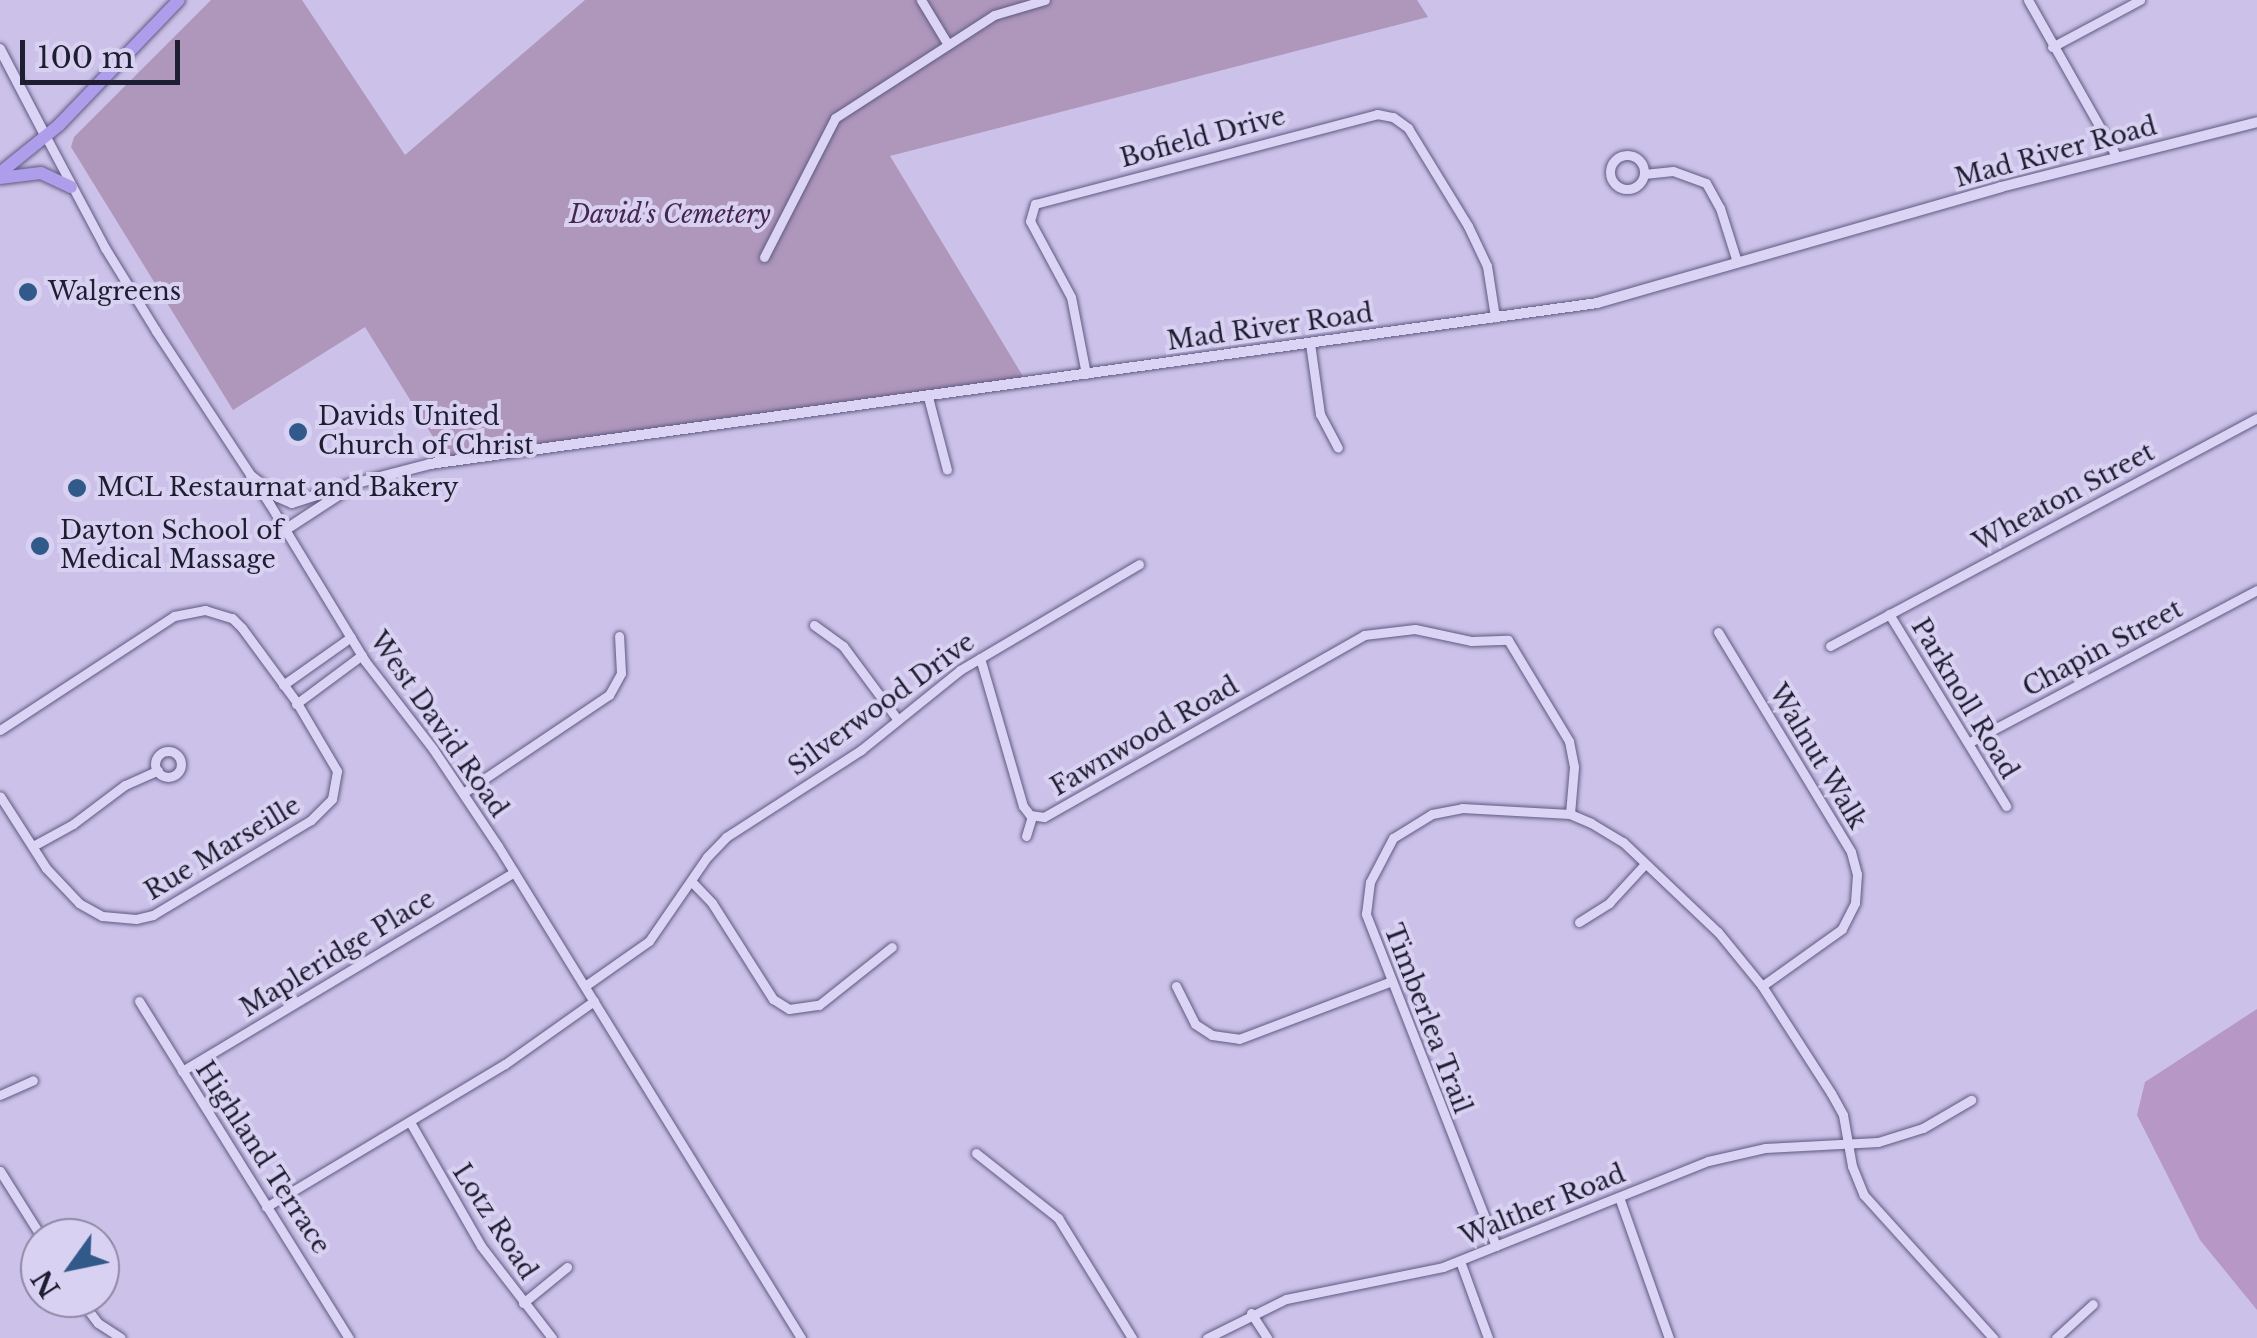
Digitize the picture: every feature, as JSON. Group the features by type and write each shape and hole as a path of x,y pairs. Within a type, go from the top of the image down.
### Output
{"main road":[{"path":"0,176 110,75 179,0"},
{"path":"0,176 41,173 71,188"}],"street":[{"path":"921,0 947,43"},
{"path":"764,258 835,118 994,15 1045,0"},
{"path":"2028,0 2117,157"},
{"path":"2052,47 2140,0"},
{"path":"0,48 45,134"},
{"name":"Bofield Drive","path":"1086,374 1071,297 1030,221 1032,209 1047,199 1362,116 1388,116 1408,128 1482,251 1495,317"},
{"name":"Mad River Road","path":"285,530 356,483 430,464 1625,296 2117,157 2257,122"},
{"name":"West David Road","path":"45,134 71,188 156,331 252,476 362,656 463,794 514,872 802,1338"},
{"path":"1628,154 1640,161 1644,174 1638,186 1625,190 1613,183 1609,170 1615,158 1628,154"},
{"path":"1644,174 1673,171 1706,183 1720,208 1737,262"},
{"path":"1310,343 1320,414 1338,448"},
{"path":"928,397 947,470"},
{"name":"Wheaton Street","path":"1830,646 2257,418"},
{"path":"252,476 278,498 292,503 356,483"},
{"name":"Silverwood Drive","path":"585,986 642,949 726,837 844,762 980,658 1140,564"},
{"name":"Chapin Street","path":"1968,743 2257,590"},
{"name":"Rue Marseille","path":"0,730 174,616 192,610 232,618 335,763 336,786 328,806 284,839 153,915 126,919 90,911 54,878 0,796"},
{"name":"Parknoll Road","path":"1889,614 2006,806"},
{"path":"814,625 843,646 898,720"},
{"name":"Fawnwood Road","path":"980,658 1023,806 1032,816 1051,815 1371,633 1415,629 1513,644 1569,742 1574,767 1570,814"},
{"name":"Walnut Walk","path":"1718,632 1851,852 1857,874 1855,903 1842,928 1762,986"},
{"path":"463,794 610,695 621,673 619,636"},
{"path":"283,685 352,638"},
{"path":"296,704 362,656"},
{"path":"33,846 73,824 125,785 158,770"},
{"name":"Timberlea Trail","path":"1496,1246 1389,982 1370,930 1366,898 1376,863 1393,838 1416,821 1448,810 1570,814 1609,832 1718,932 1762,986 1837,1104 1857,1182 1873,1207 1993,1338"},
{"path":"1026,836 1032,816"},
{"path":"1579,922 1610,902 1645,864"},
{"name":"Mapleridge Place","path":"182,1071 514,872"},
{"path":"691,881 712,903 772,1000 789,1009 819,1006 892,947"},
{"path":"1176,986 1196,1024 1212,1035 1238,1039 1389,982"},
{"name":"Highland Terrace","path":"139,1000 349,1338"},
{"path":"266,1208 505,1064 594,1000"},
{"path":"0,1095 33,1080"},
{"name":"Walther Road","path":"1251,1313 1286,1299 1419,1273 1460,1260 1736,1154 1780,1147 1850,1146 1923,1128 1971,1100"},
{"name":"Lotz Road","path":"410,1122 481,1246 552,1338"},
{"path":"976,1153 1058,1218 1132,1338"},
{"path":"0,1170 30,1218"},
{"path":"1618,1197 1669,1338"},
{"path":"1460,1260 1488,1338"},
{"path":"523,1303 568,1266"},
{"path":"2056,1338 2093,1304"},
{"path":"1207,1338 1251,1313 1267,1338"},
{"path":"94,1318 121,1338"}],"shaded area":[{"path":"2257,1009 2257,1310 2200,1240 2137,1115 2145,1082"}],"green space":[{"name":"David's Cemetery","path":"211,0 302,0 405,155 585,0 1417,0 1428,17 890,156 1027,383 448,461 365,327 233,410 71,147 74,137"}],"place":[{"name":"Walgreens","path":"28,292"},
{"name":"Davids United Church of Christ","path":"298,432"},
{"name":"MCL Restaurnat and Bakery","path":"77,488"},
{"name":"Dayton School of Medical Massage","path":"40,546"}]}
